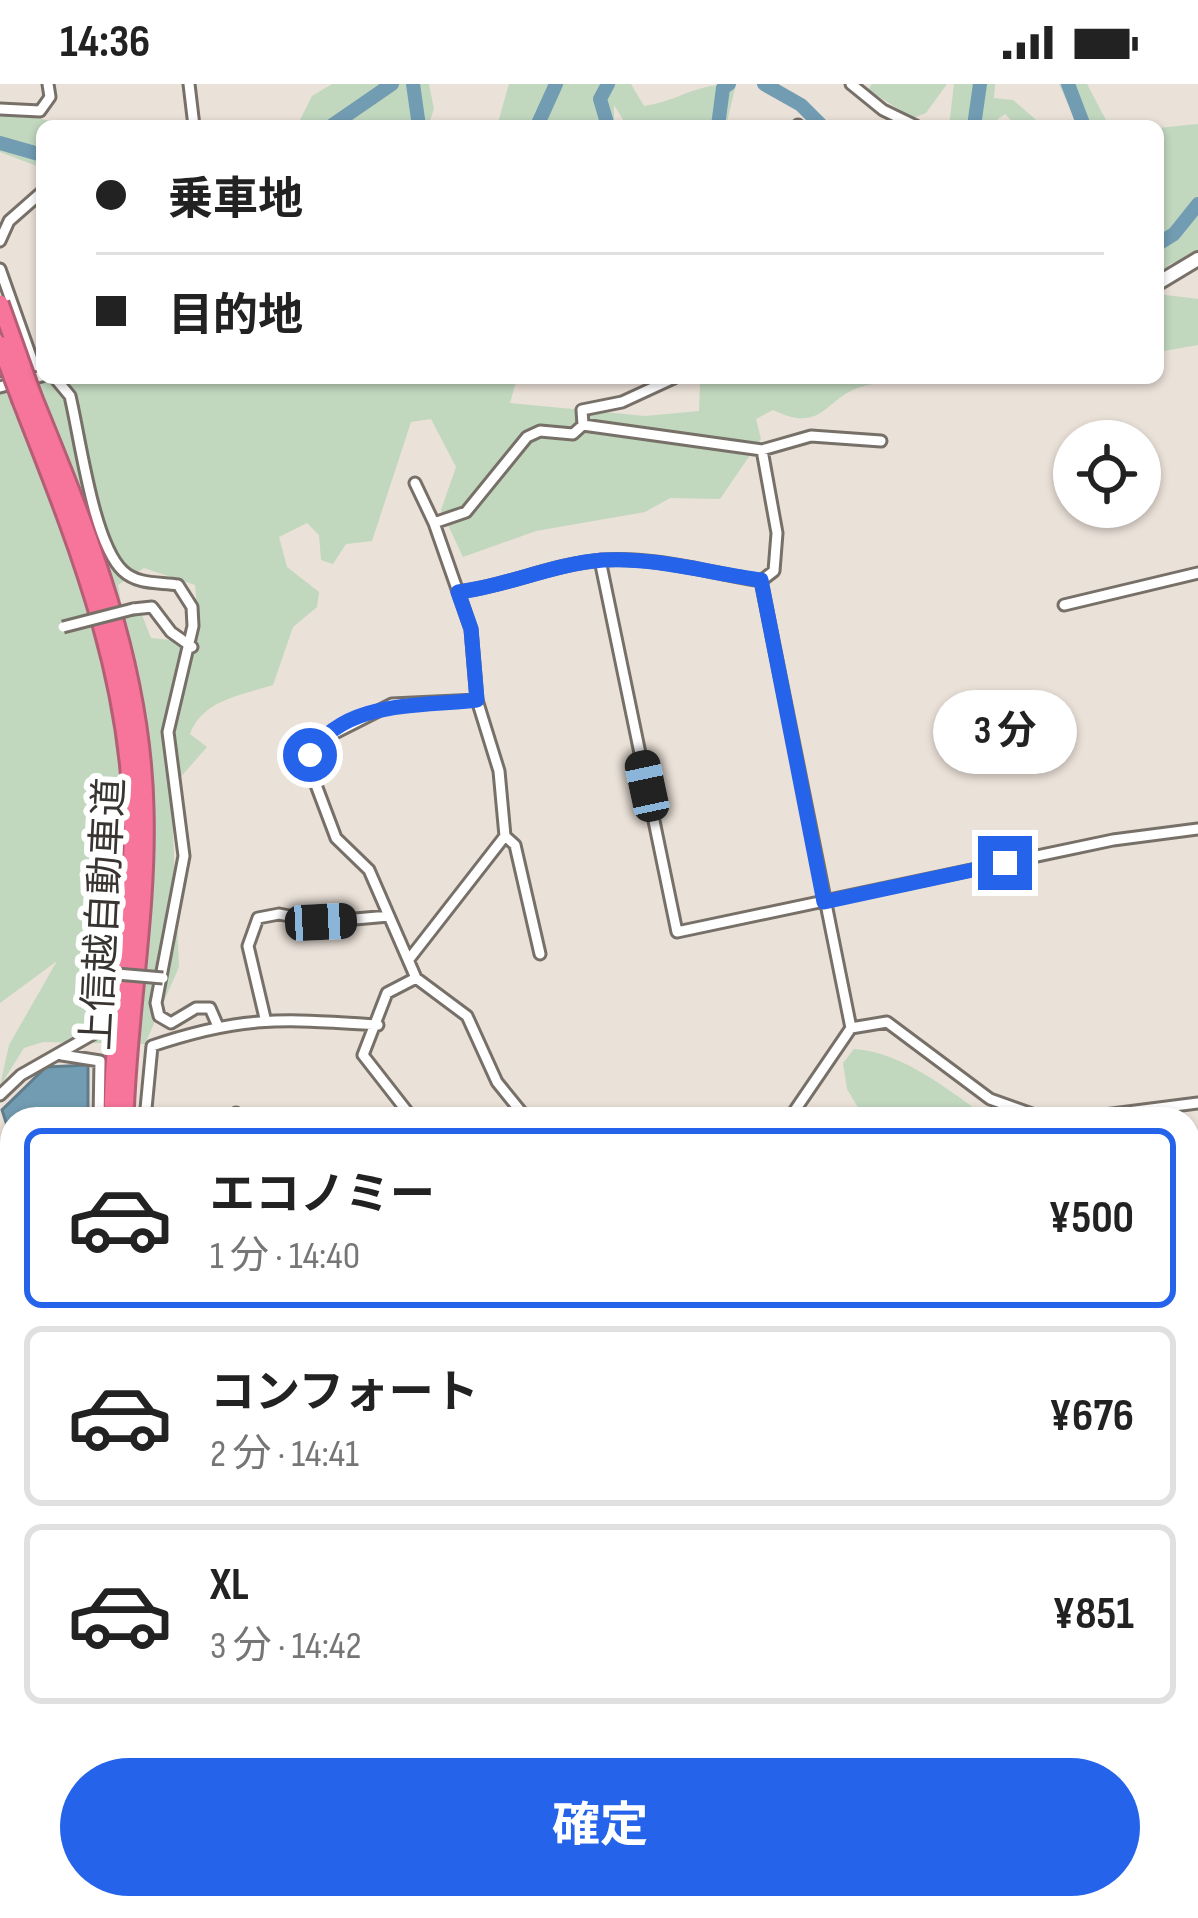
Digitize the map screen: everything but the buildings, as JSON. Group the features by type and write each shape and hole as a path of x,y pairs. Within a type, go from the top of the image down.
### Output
{"highway":[{"name":"上信越自動車道","path":"0,303 27,399 97,598 126,737 132,841 113,1107"},
{"name":"上信越自動車道","path":"0,344 110,594 140,735 145,876 126,1107"}],"street":[{"path":"0,109 40,111 50,97 48,84"},
{"path":"188,84 193,120"},
{"path":"850,84 904,120"},
{"path":"0,242 9,220 36,197"},
{"path":"1164,280 1198,260"},
{"path":"0,269 36,360"},
{"path":"0,369 36,368"},
{"path":"0,387 36,369"},
{"path":"60,384 70,396 112,556 135,579 178,585 187,595 191,647 168,732 184,856 156,1004 159,1016 171,1022 196,1008 210,1008 217,1024"},
{"path":"583,425 582,410 622,402 661,384"},
{"path":"434,523 466,512 527,437 540,431 573,434 583,425 762,450 811,436 881,441"},
{"path":"458,592 600,560 761,580 774,571 777,533 762,450"},
{"path":"415,483 471,629 477,700 499,771 506,836 515,845 541,954"},
{"path":"600,560 677,932 1113,840 1198,829"},
{"path":"1064,605 1198,573"},
{"path":"761,580 851,1028 798,1107"},
{"path":"64,627 152,607 171,632 191,647"},
{"path":"477,700 392,704 342,726 310,755 331,829 369,870 416,979 467,1016 497,1082 517,1107"},
{"path":"410,958 506,836"},
{"path":"265,1018 248,946 258,917 279,914 321,922 389,916"},
{"path":"62,1055 101,1022 105,974 163,979"},
{"path":"404,1107 363,1055 386,993 416,979"},
{"path":"146,1107 152,1046 217,1024 265,1018 378,1024"},
{"path":"851,1028 887,1022 990,1099 1012,1107"},
{"path":"0,1095 44,1060 62,1055 100,1061 98,1107"},
{"path":"1167,1107 1198,1103"}],"green space":[{"path":"332,84 429,84 434,109 430,120 300,120 312,96"},
{"path":"509,84 631,84 644,106 736,84 727,120 623,120 614,105 614,120 499,120"},
{"path":"872,84 947,84 926,113 913,118 868,90"},
{"path":"954,84 995,84 994,98 1013,100 1036,120 1011,120 1005,114 997,120 950,120"},
{"path":"1059,84 1087,84 1106,120 1075,120"},
{"path":"0,103 42,120 36,120 36,166 0,152"},
{"path":"1198,124 1198,255 1164,270 1164,127"},
{"path":"1164,295 1198,299 1198,345 1164,351"},
{"path":"36,374 36,384 515,384 510,403 645,416 699,411 700,384 873,384 850,391 814,416 790,417 773,410 756,419 761,439 720,499 670,498 645,512 536,531 463,557 441,510 456,467 431,419 411,422 372,541 346,544 333,564 321,560 319,535 307,523 279,537 287,567 319,592 317,607 293,627 273,685 213,706 190,734 207,747 171,788 179,967 145,1044 43,1042 24,1048 0,1086 9,1045 57,961 0,1003 0,378","holes":["144,568 195,585 199,630 171,640 151,638 142,615 121,603 118,585"]},
{"path":"854,1049 891,1057 973,1107 858,1107 847,1089 843,1063"}],"water":[{"path":"88,1065 88,1107 5,1107 46,1067"}],"waterway":[{"path":"340,120 392,84"},
{"path":"413,84 418,120"},
{"path":"540,120 556,84"},
{"path":"606,120 600,99 608,84"},
{"path":"719,120 723,88 729,84"},
{"path":"764,84 801,105 816,120"},
{"path":"975,120 980,84"},
{"path":"1068,84 1082,120"},
{"path":"0,143 36,153"},
{"path":"1164,240 1198,204"}],"route":[{"path":"310,755 317,742 342,726 392,704 430,706 477,700 471,629 458,592 492,588 559,566 610,560 761,580 824,902 1005,863"}]}
